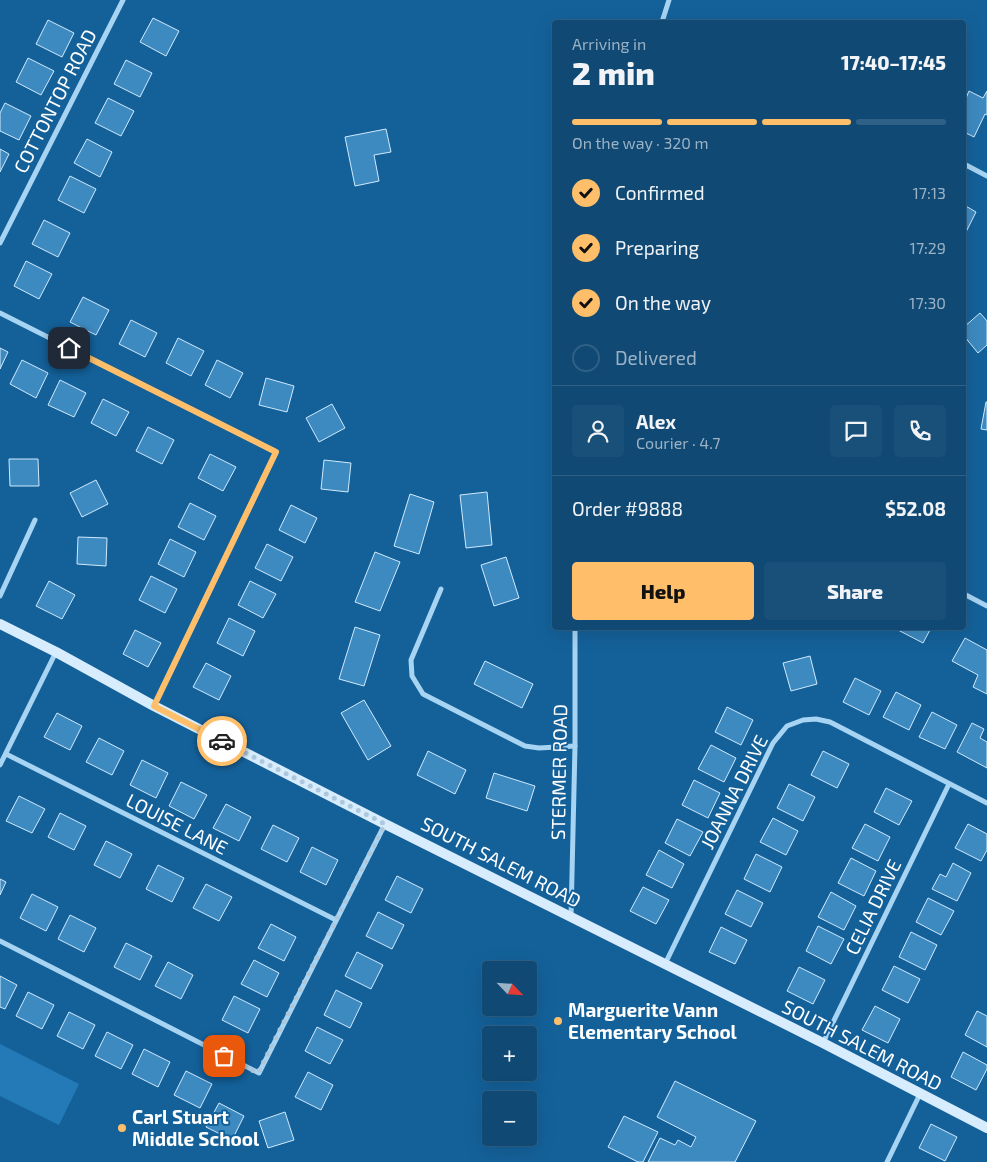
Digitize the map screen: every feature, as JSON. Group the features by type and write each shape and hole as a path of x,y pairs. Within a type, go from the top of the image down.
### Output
{"main road":[{"name":"SOUTH SALEM ROAD","path":"0,624 56,652 154,706 385,824 823,1043 987,1128"}],"street":[{"name":"COTTONTOP ROAD","path":"0,243 123,0"},
{"path":"663,20 669,0"},
{"path":"966,165 987,176"},
{"path":"0,313 276,452 154,706"},
{"path":"0,596 35,520"},
{"path":"441,589 411,660 412,676 423,694 525,746 539,748 575,746"},
{"path":"966,595 987,606"},
{"name":"STERMER ROAD","path":"572,917 575,630"},
{"path":"0,765 56,652"},
{"name":"JOANNA DRIVE","path":"665,964 773,743 787,726 803,720 816,719 830,722 987,803"},
{"name":"LOUISE LANE","path":"6,754 336,920"},
{"name":"CELIA DRIVE","path":"823,1043 949,784"},
{"path":"0,941 258,1073 385,824"},
{"path":"886,1162 920,1094"}],"shaded area":[{"path":"0,1044 79,1084 59,1125 0,1096"}],"building":[{"path":"153,18 179,31 166,56 140,42"},
{"path":"48,20 74,33 62,57 36,44"},
{"path":"28,58 54,71 41,95 16,82"},
{"path":"126,60 152,73 140,97 114,84"},
{"path":"969,91 983,98 987,91 987,115 985,114 974,137 966,133 966,98"},
{"path":"108,98 134,111 121,136 95,123"},
{"path":"5,103 31,116 19,140 0,131 0,113"},
{"path":"386,129 391,152 374,155 379,181 355,186 345,137"},
{"path":"87,139 112,152 100,177 74,163"},
{"path":"0,149 9,154 0,172"},
{"path":"70,176 96,189 84,213 58,200"},
{"path":"966,206 976,212 966,232"},
{"path":"44,220 70,233 58,257 32,244"},
{"path":"26,261 52,274 39,299 14,286"},
{"path":"83,297 109,310 96,335 70,322"},
{"path":"980,313 987,321 987,345 978,353 966,338 966,325"},
{"path":"131,320 157,333 145,357 119,344"},
{"path":"178,338 204,351 191,376 166,363"},
{"path":"0,348 8,352 0,369"},
{"path":"22,360 48,373 36,398 10,384"},
{"path":"217,360 243,373 230,398 205,385"},
{"path":"266,378 294,386 287,412 259,405"},
{"path":"60,380 86,393 74,417 48,405"},
{"path":"103,399 129,412 116,436 91,423"},
{"path":"987,402 987,430 981,429"},
{"path":"332,404 345,428 319,442 306,418"},
{"path":"148,427 174,440 162,464 136,451"},
{"path":"210,454 236,467 223,491 198,478"},
{"path":"9,459 38,459 39,486 10,486"},
{"path":"324,460 351,463 348,492 321,489"},
{"path":"96,480 108,504 82,517 70,493"},
{"path":"487,492 492,545 466,548 460,495"},
{"path":"410,494 434,502 419,554 394,546"},
{"path":"190,503 216,516 204,540 178,527"},
{"path":"291,505 317,518 305,543 279,530"},
{"path":"78,537 107,538 106,566 77,564"},
{"path":"170,539 196,552 184,577 158,564"},
{"path":"267,544 293,557 281,581 255,568"},
{"path":"375,552 400,562 380,611 355,602"},
{"path":"506,557 519,598 494,606 481,565"},
{"path":"151,576 177,589 165,613 139,600"},
{"path":"49,581 75,595 62,619 36,606"},
{"path":"250,581 276,594 263,618 238,605"},
{"path":"229,618 255,631 243,656 217,643"},
{"path":"355,627 380,635 364,686 339,679"},
{"path":"135,630 161,643 148,667 123,654"},
{"path":"898,630 930,630 923,643"},
{"path":"965,638 987,650 987,694 973,687 978,675 952,661"},
{"path":"810,656 817,684 791,691 783,663"},
{"path":"485,661 533,684 522,708 474,684"},
{"path":"206,663 231,676 219,700 193,687"},
{"path":"855,678 881,691 869,715 843,702"},
{"path":"896,692 921,705 909,730 883,717"},
{"path":"364,700 391,746 368,760 341,713"},
{"path":"727,707 753,720 741,745 715,732"},
{"path":"932,712 957,725 945,749 919,737"},
{"path":"57,713 82,726 70,750 44,737"},
{"path":"972,723 984,729 980,738 987,742 987,768 957,752"},
{"path":"99,738 124,751 112,775 86,762"},
{"path":"711,745 736,758 724,782 698,769"},
{"path":"428,751 466,770 455,794 417,775"},
{"path":"823,751 849,764 837,788 811,775"},
{"path":"142,760 168,773 156,798 130,785"},
{"path":"494,773 535,786 527,811 486,798"},
{"path":"694,780 720,793 708,818 682,805"},
{"path":"181,782 207,795 194,819 169,806"},
{"path":"789,784 815,797 803,821 777,808"},
{"path":"886,788 912,801 899,825 874,812"},
{"path":"19,796 45,809 32,833 6,821"},
{"path":"226,804 251,817 239,841 213,828"},
{"path":"60,813 86,826 74,850 48,837"},
{"path":"773,818 798,831 786,855 760,842"},
{"path":"677,819 703,832 690,856 665,843"},
{"path":"865,824 890,837 878,861 852,848"},
{"path":"968,824 987,834 987,850 981,861 955,848"},
{"path":"273,825 299,838 287,862 261,849"},
{"path":"106,841 132,854 120,878 94,865"},
{"path":"312,847 338,860 326,885 300,872"},
{"path":"659,850 684,864 672,888 646,875"},
{"path":"756,854 782,867 770,892 744,879"},
{"path":"851,858 876,871 864,896 838,883"},
{"path":"953,863 971,873 957,901 932,889 940,874 946,877"},
{"path":"158,865 184,878 172,902 146,889"},
{"path":"397,876 423,889 411,913 385,900"},
{"path":"0,879 6,882 0,895"},
{"path":"206,884 232,897 219,921 193,908"},
{"path":"643,887 669,900 656,924 630,911"},
{"path":"737,890 763,903 751,927 725,914"},
{"path":"831,892 856,906 844,930 818,917"},
{"path":"32,894 58,907 46,931 20,918"},
{"path":"928,898 954,911 941,935 916,922"},
{"path":"378,912 404,925 392,949 366,936"},
{"path":"70,915 96,928 84,952 58,939"},
{"path":"271,924 296,937 284,961 258,948"},
{"path":"818,926 844,939 831,964 806,951"},
{"path":"721,927 747,940 735,964 709,952"},
{"path":"911,932 937,945 925,970 899,957"},
{"path":"126,943 152,956 140,980 114,967"},
{"path":"357,952 383,965 371,989 345,976"},
{"path":"254,960 279,973 267,997 241,984"},
{"path":"168,962 193,975 181,999 155,986"},
{"path":"894,966 920,979 908,1003 882,990"},
{"path":"799,967 825,980 813,1004 787,991"},
{"path":"0,976 17,985 5,1009 0,1007"},
{"path":"336,990 362,1003 350,1028 324,1015"},
{"path":"28,992 54,1005 42,1029 16,1016"},
{"path":"234,996 260,1009 248,1033 222,1020"},
{"path":"875,1006 900,1019 888,1043 862,1030"},
{"path":"977,1011 987,1016 987,1047 965,1035"},
{"path":"69,1012 95,1025 83,1049 57,1036"},
{"path":"317,1027 343,1040 330,1064 305,1051"},
{"path":"107,1032 133,1045 121,1069 95,1056"},
{"path":"144,1049 170,1062 158,1087 132,1074"},
{"path":"963,1052 987,1065 987,1069 976,1090 951,1077"},
{"path":"186,1071 212,1084 200,1108 174,1095"},
{"path":"308,1072 333,1085 321,1110 295,1097"},
{"path":"675,1081 756,1121 735,1162 648,1162 660,1138 675,1145 678,1140 691,1147 696,1137 657,1117"},
{"path":"219,1103 244,1116 232,1140 206,1127"},
{"path":"285,1112 294,1140 268,1148 259,1121"},
{"path":"624,1116 658,1132 643,1162 638,1162 608,1147"},
{"path":"931,1124 957,1137 945,1161 919,1148"}],"way so far":[{"path":"222,741 385,824 258,1073 224,1056"}],"place":[{"name":"Marguerite Vann Elementary School","path":"558,1021"},
{"name":"Carl Stuart Middle School","path":"122,1128"}],"route":[{"path":"69,348 276,452 154,706 222,741"}]}
